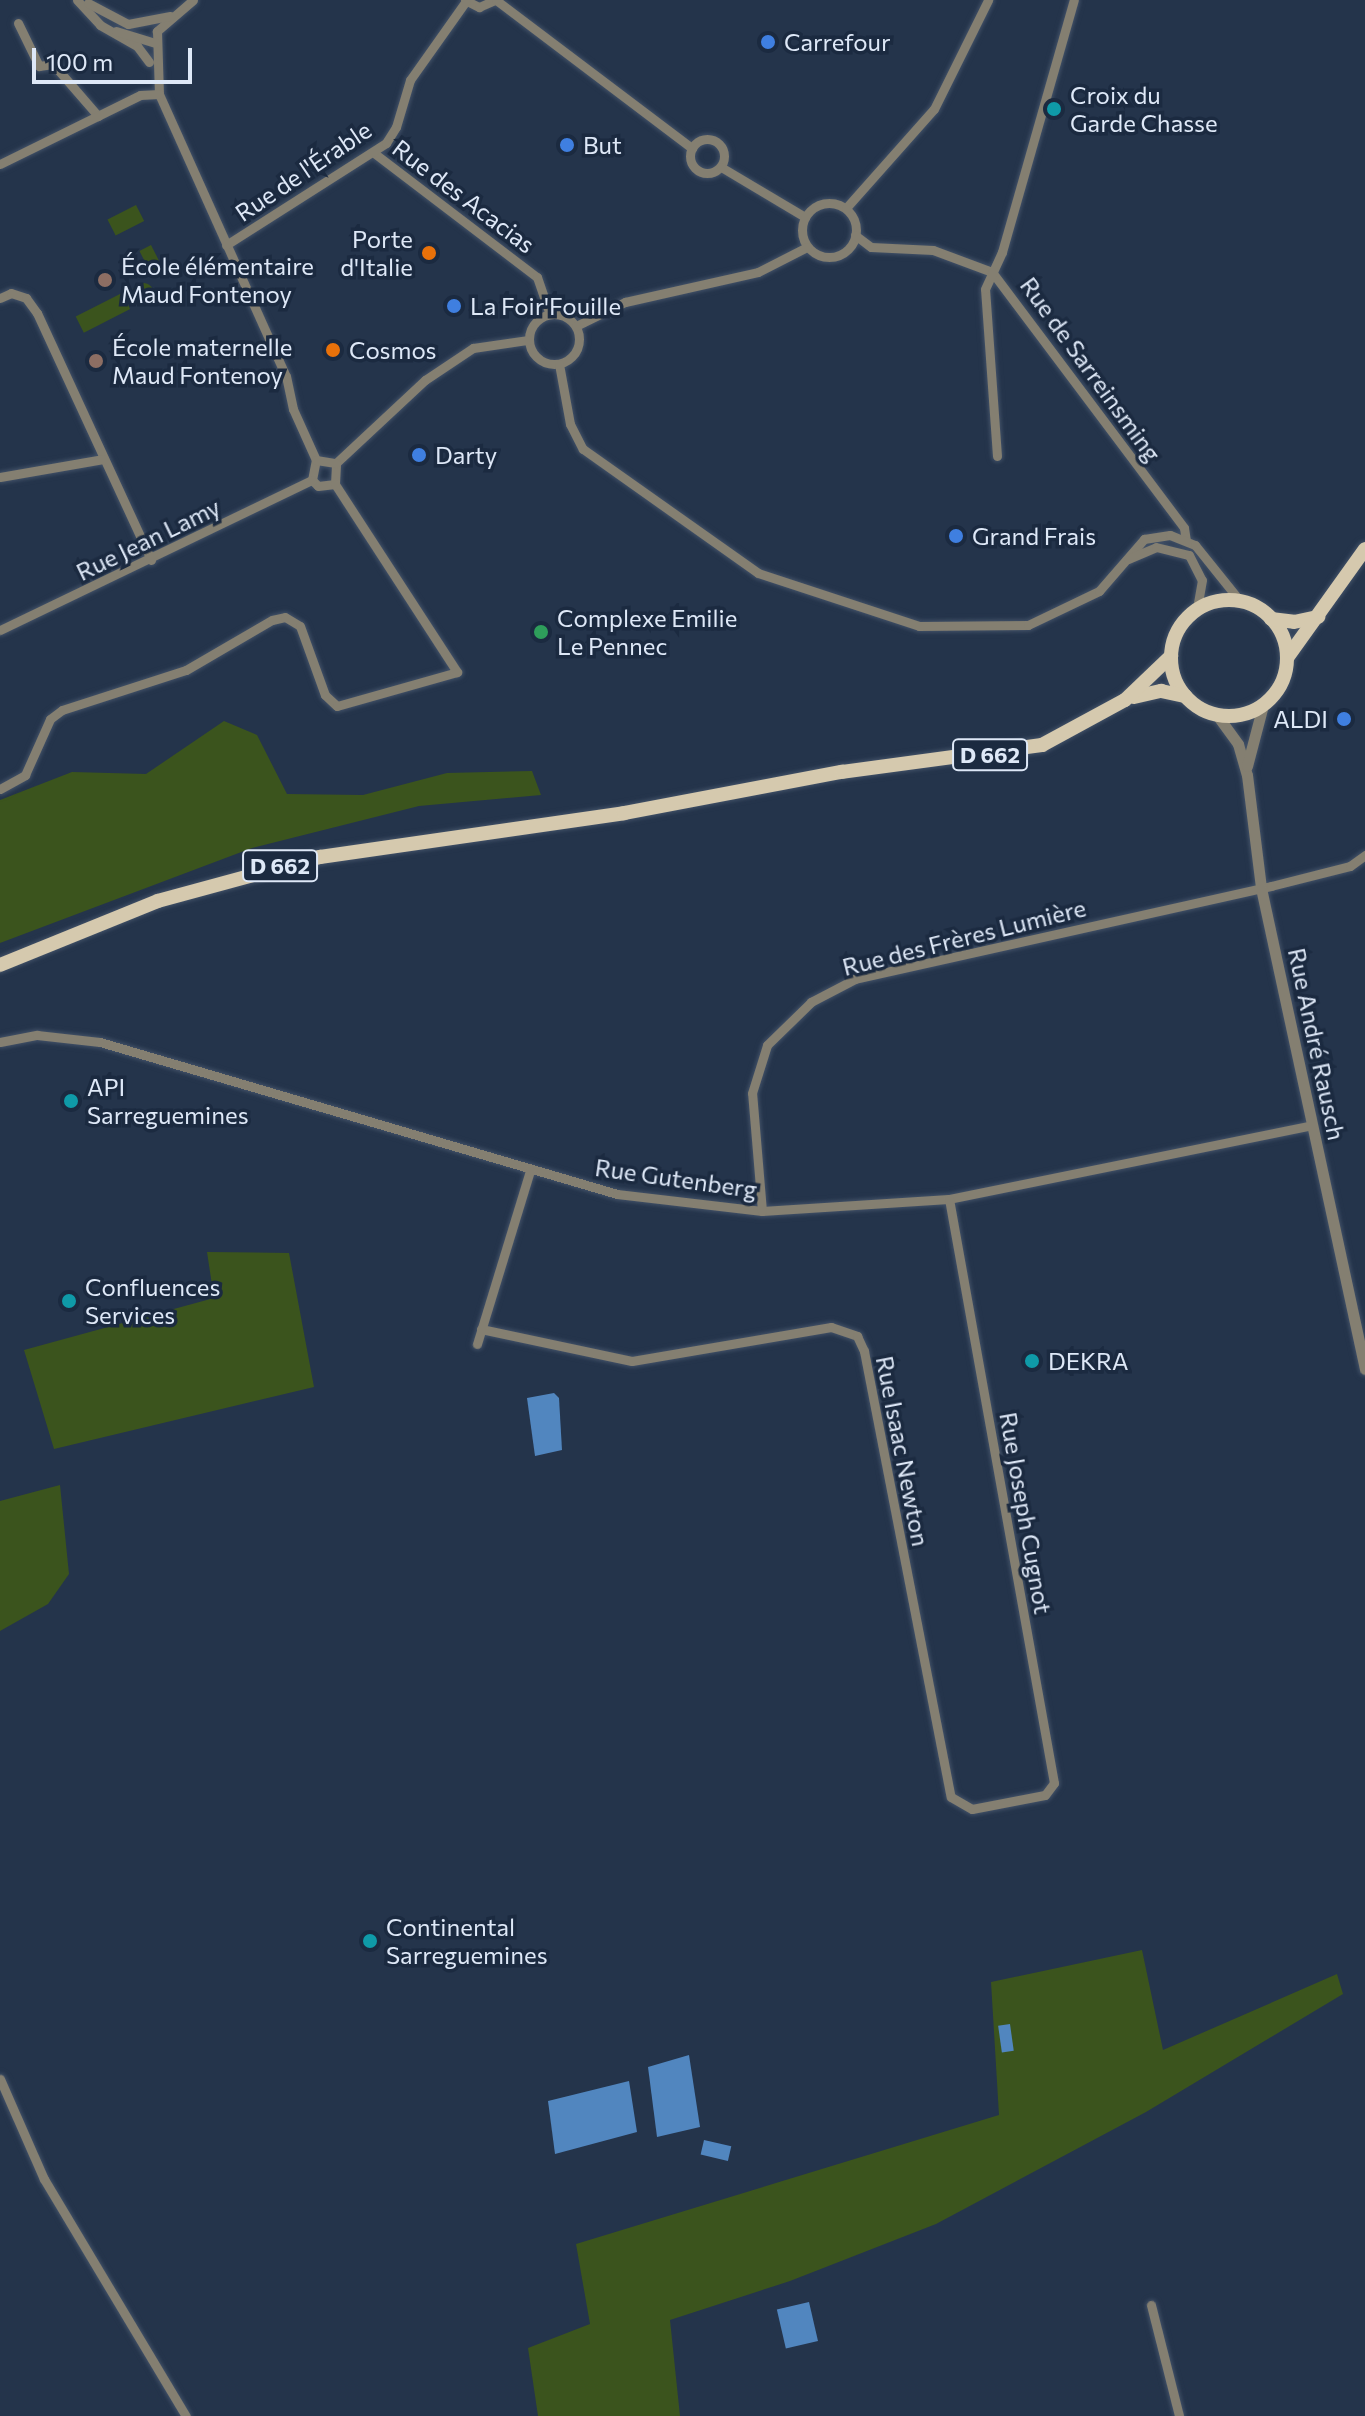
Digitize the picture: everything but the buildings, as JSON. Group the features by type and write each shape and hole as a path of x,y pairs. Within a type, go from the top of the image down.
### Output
{"main road":[{"path":"1319,617 1294,622 1271,619 1240,601 1197,609 1178,630 1171,656 1185,696 1217,715 1241,715 1263,705 1278,689 1287,658 1319,617 1365,549"},
{"path":"1271,619 1283,637 1287,658"},
{"name":"D 662","path":"0,965 122,914 275,867 404,842 624,813 842,772 1016,752 1063,738 1125,700 1171,656"},
{"name":"D 662","path":"1125,700 1161,691 1185,696"}],"street":[{"path":"77,0 100,25 137,46 149,62"},
{"path":"193,0 171,15 157,31 159,94 286,376 293,409 316,460 312,480 318,486 335,484"},
{"path":"466,1 479,7 495,0 692,148"},
{"path":"846,208 934,109 988,0"},
{"name":"Rue de Sarreinsming","path":"1074,0 992,272 1184,528 1186,540 1208,559 1240,601"},
{"path":"87,1 114,19 141,24 171,15"},
{"path":"87,1 98,19 116,31 155,43"},
{"name":"Rue de l'Érable","path":"226,245 374,153 396,127 410,80 466,1"},
{"path":"18,23 39,66 53,64 98,116"},
{"path":"141,24 155,43"},
{"path":"0,164 140,95 159,94"},
{"path":"704,139 718,142 725,157 721,167 712,172 698,170 692,162 692,148 704,139"},
{"name":"Rue des Acacias","path":"374,153 537,277 550,314"},
{"path":"721,167 805,217"},
{"path":"825,203 846,208 854,218 855,235 847,250 831,257 807,247 801,230 805,217 825,203"},
{"path":"855,235 871,247 933,250 992,272 985,289 997,456"},
{"path":"576,326 625,302 758,272 807,247"},
{"path":"0,298 11,293 26,298 37,313 151,560"},
{"path":"550,314 563,315 576,326 577,351 559,364 538,359 528,340 535,321 550,314"},
{"path":"0,789 25,775 50,719 62,710 186,670 272,620 285,617 300,626 325,695 337,706 457,672 335,484 336,463 425,380 473,348 528,340"},
{"path":"559,364 570,424 583,449 758,573 919,626 946,628 1044,621 1099,591 1128,559 1136,545 1154,536 1186,540"},
{"path":"0,477 103,459"},
{"path":"316,460 336,463"},
{"name":"Rue Jean Lamy","path":"0,630 312,480"},
{"path":"1128,559 1167,546 1189,555 1202,580 1197,609"},
{"name":"Rue André Rausch","path":"1247,775 1249,745 1263,705"},
{"name":"Rue André Rausch","path":"1217,715 1238,744 1247,775 1261,888 1365,1369"},
{"name":"Rue des Frères Lumière","path":"762,1211 752,1093 767,1045 811,1002 855,979 1261,888 1350,866 1365,855"},
{"name":"Rue Gutenberg","path":"0,1042 37,1035 100,1042 530,1171 617,1194 762,1211 949,1199 1312,1125"},
{"path":"477,1344 530,1171"},
{"name":"Rue Joseph Cugnot","path":"949,1199 1054,1783 1045,1795 1009,1802"},
{"name":"Rue Isaac Newton","path":"481,1329 632,1361 831,1327 857,1336 864,1351 945,1781 951,1797 972,1809 1009,1802"},
{"path":"0,2079 44,2179 186,2416"},
{"path":"1151,2305 1179,2416"}],"green space":[{"path":"136,205 144,221 116,236 107,220"},
{"path":"151,245 164,270 152,276 139,251"},
{"path":"143,283 151,286 154,294 151,302 143,305 135,302 132,294 135,286"},
{"path":"122,293 130,309 84,333 76,317"},
{"path":"224,721 257,735 287,794 363,795 447,773 532,771 541,795 419,806 252,848 0,943 0,800 72,772 146,774"},
{"path":"207,1252 289,1253 314,1387 54,1449 24,1350 214,1298"},
{"path":"60,1485 69,1574 48,1604 0,1631 0,1501"},
{"path":"1142,1950 1163,2050 1337,1974 1343,1994 1146,2112 936,2224 790,2281 670,2320 680,2416 538,2416 528,2348 590,2324 576,2244 999,2115 991,1982"}],"water":[{"path":"554,1393 559,1398 562,1450 535,1456 527,1398"},
{"path":"1010,2024 1014,2051 1002,2052 998,2026"},
{"path":"689,2055 700,2127 657,2137 648,2067"},
{"path":"629,2081 637,2132 555,2154 548,2101"},
{"path":"704,2140 731,2146 728,2161 701,2155"},
{"path":"809,2302 818,2341 786,2348 777,2309"}],"place":[{"name":"Carrefour","path":"768,42"},
{"name":"Croix du Garde Chasse","path":"1054,109"},
{"name":"But","path":"567,145"},
{"name":"Porte d'Italie","path":"429,253"},
{"name":"École élémentaire Maud Fontenoy","path":"105,280"},
{"name":"La Foir'Fouille","path":"454,306"},
{"name":"Cosmos","path":"333,350"},
{"name":"École maternelle Maud Fontenoy","path":"96,361"},
{"name":"Darty","path":"419,455"},
{"name":"Grand Frais","path":"956,536"},
{"name":"Complexe Emilie Le Pennec","path":"541,632"},
{"name":"ALDI","path":"1344,719"},
{"name":"API Sarreguemines","path":"71,1101"},
{"name":"Confluences Services","path":"69,1301"},
{"name":"DEKRA","path":"1032,1361"},
{"name":"Continental Sarreguemines","path":"370,1941"}]}
